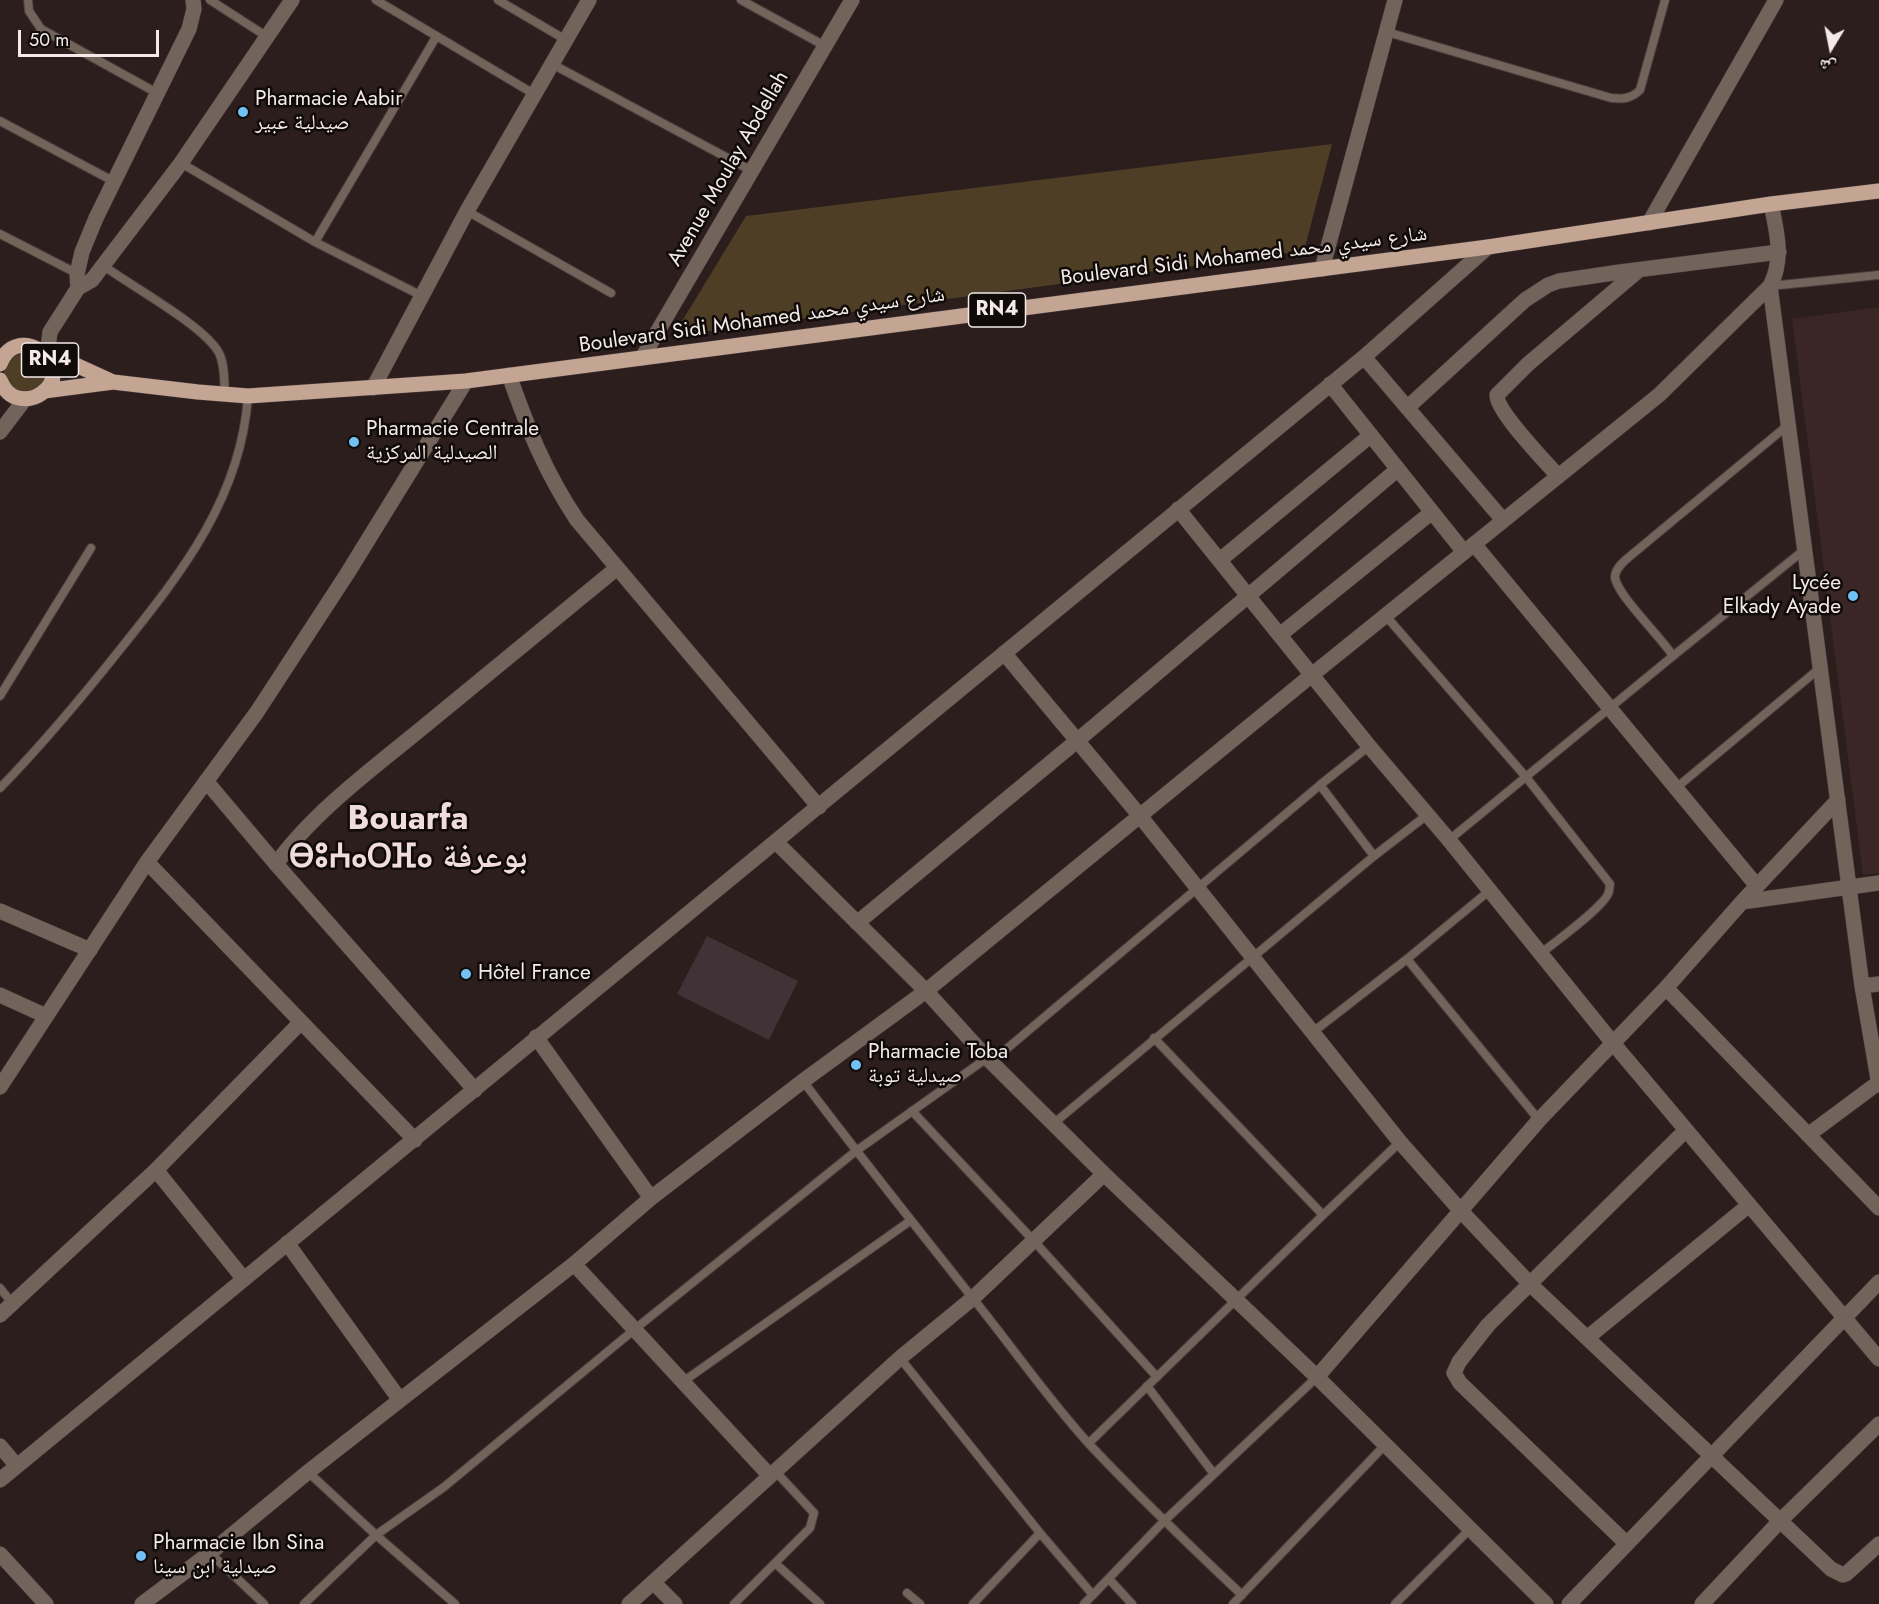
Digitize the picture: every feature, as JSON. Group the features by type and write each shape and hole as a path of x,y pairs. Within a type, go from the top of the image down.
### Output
{"main road":[{"name":"Boulevard Sidi Mohamed شارع سيدي محمد","path":"112,382 248,396 466,381 1488,247 1771,204 1879,191"},
{"name":"RN4","path":"2,357 24,345 33,346 48,357 78,366 112,382"},
{"name":"RN4","path":"45,391 52,375 48,357"},
{"name":"RN4","path":"1,385 8,393 25,399 35,397 45,391 112,382"}],"street":[{"path":"82,281 82,252 113,181 189,29 194,9 193,0"},
{"path":"33,346 50,332 82,281 104,266 181,163 292,0"},
{"path":"374,388 467,211 589,0"},
{"name":"Avenue Moulay Abdellah","path":"642,358 852,0"},
{"path":"1322,269 1395,0"},
{"path":"1649,223 1776,0"},
{"path":"142,1604 210,1553 308,1472 574,1264 651,1198 803,1081 926,991 1312,674 1659,395 1770,286 1775,277 1779,252 1771,204"},
{"path":"0,1480 1364,357 1488,247"},
{"path":"1408,407 1504,318 1538,290 1560,281 1779,252"},
{"path":"1558,476 1498,404 1497,395 1528,364 1639,270"},
{"path":"1770,286 1862,986 1878,1084 1808,1135"},
{"path":"48,357 50,332"},
{"path":"1364,357 1503,520"},
{"path":"509,375 539,454 550,477 577,520 819,807"},
{"path":"0,1087 147,862 276,682 347,574 466,381"},
{"path":"1330,384 1432,512 1469,548 1610,708 1757,886"},
{"path":"0,432 25,399"},
{"path":"1220,560 1371,435"},
{"path":"857,923 1398,470"},
{"path":"1178,509 1612,1042 1879,1359"},
{"path":"1281,634 1432,512"},
{"path":"276,864 309,826 376,766 617,568"},
{"path":"1004,653 1140,816 1400,1142 1530,1284 1831,1569 1842,1575 1857,1565 1879,1544"},
{"path":"206,781 475,1090"},
{"path":"1317,1377 1539,1120 1666,988 1742,902 1838,800"},
{"path":"776,842 926,991 989,1060 1053,1124 1317,1377 1546,1604"},
{"path":"147,862 415,1140"},
{"path":"1742,902 1879,883"},
{"path":"0,911 90,950"},
{"path":"1862,986 1879,984"},
{"path":"1666,988 1879,1208"},
{"path":"0,995 46,1016"},
{"path":"0,1315 156,1170 301,1023"},
{"path":"536,1038 651,1198"},
{"path":"1626,1543 1456,1378 1455,1369 1472,1344 1686,1130"},
{"path":"156,1170 243,1278"},
{"path":"629,1604 900,1358 973,1298 1104,1174"},
{"path":"1587,1338 1749,1205"},
{"path":"287,1243 400,1400"},
{"path":"574,1264 773,1474"},
{"path":"1569,1604 1879,1282"},
{"path":"1702,1604 1780,1521 1879,1424"},
{"path":"0,1446 17,1466"},
{"path":"0,1554 46,1604"},
{"path":"653,1582 675,1604"}],"lane":[{"path":"28,0 29,11 41,29 157,93"},
{"path":"210,0 266,36"},
{"path":"376,0 534,94"},
{"path":"498,0 566,40"},
{"path":"741,0 825,46"},
{"path":"1387,32 1549,81 1611,98 1624,99 1635,95 1640,90 1665,0"},
{"path":"315,242 436,37"},
{"path":"552,64 752,171"},
{"path":"0,121 113,181"},
{"path":"181,163 315,242 422,296"},
{"path":"467,211 611,293"},
{"path":"0,234 82,281"},
{"path":"104,266 172,312 214,344 221,356 225,394"},
{"path":"1770,286 1879,275"},
{"path":"0,788 72,710 162,597 194,552 211,522 238,459 245,430 248,396"},
{"path":"1673,656 1616,584 1617,570 1629,556 1788,425"},
{"path":"0,696 91,548"},
{"path":"1449,840 1804,550"},
{"path":"1385,615 1526,777 1610,884 1609,892 1604,899 1571,930 1540,954"},
{"path":"1676,788 1820,668"},
{"path":"304,1604 376,1535 444,1487 635,1329 856,1152 912,1111 989,1060 1369,746"},
{"path":"1320,785 1374,856"},
{"path":"1053,1124 1426,815"},
{"path":"1313,1032 1407,959 1489,891"},
{"path":"1407,959 1539,1120"},
{"path":"1154,1038 1323,1215"},
{"path":"803,1081 1038,1384 1089,1443 1164,1521 1242,1594"},
{"path":"912,1111 1157,1377"},
{"path":"1089,1443 1400,1142"},
{"path":"684,1381 910,1221"},
{"path":"0,1288 12,1303"},
{"path":"900,1358 1040,1533 1093,1595"},
{"path":"1084,1604 1164,1521 1317,1377"},
{"path":"1147,1386 1214,1474"},
{"path":"1233,1604 1385,1445"},
{"path":"308,1472 455,1604"},
{"path":"734,1604 810,1527 814,1513 773,1474"},
{"path":"1395,1604 1470,1529"},
{"path":"973,1604 1040,1533"},
{"path":"210,1553 264,1604"},
{"path":"775,1563 820,1604"},
{"path":"1109,1579 1132,1604"},
{"path":"907,1593 920,1604"}],"shaded area":[{"path":"1332,144 1304,251 673,336 746,216"},
{"name":"Lycée Elkady Ayade","path":"1879,307 1879,873 1863,875 1792,319"},
{"path":"26,352 33,353 47,368 47,379 40,390 14,393 5,380 4,370 13,358"}],"building":[{"path":"707,936 798,981 769,1040 677,994"}],"place":[{"name":"Pharmacie Aabir صيدلية عبير","path":"243,112"},
{"name":"Pharmacie Centrale الصيدلية المركزية","path":"354,442"},
{"name":"Lycée Elkady Ayade","path":"1853,596"},
{"name":"Hôtel France","path":"466,974"},
{"name":"Pharmacie Toba صيدلية توبة","path":"856,1065"},
{"name":"Pharmacie Ibn Sina صيدلية ابن سينا","path":"141,1556"}],"district":[{"name":"Bouarfa ⴱⵓⵄⴰⵔⴼⴰ بوعرفة","path":"408,840"}]}
